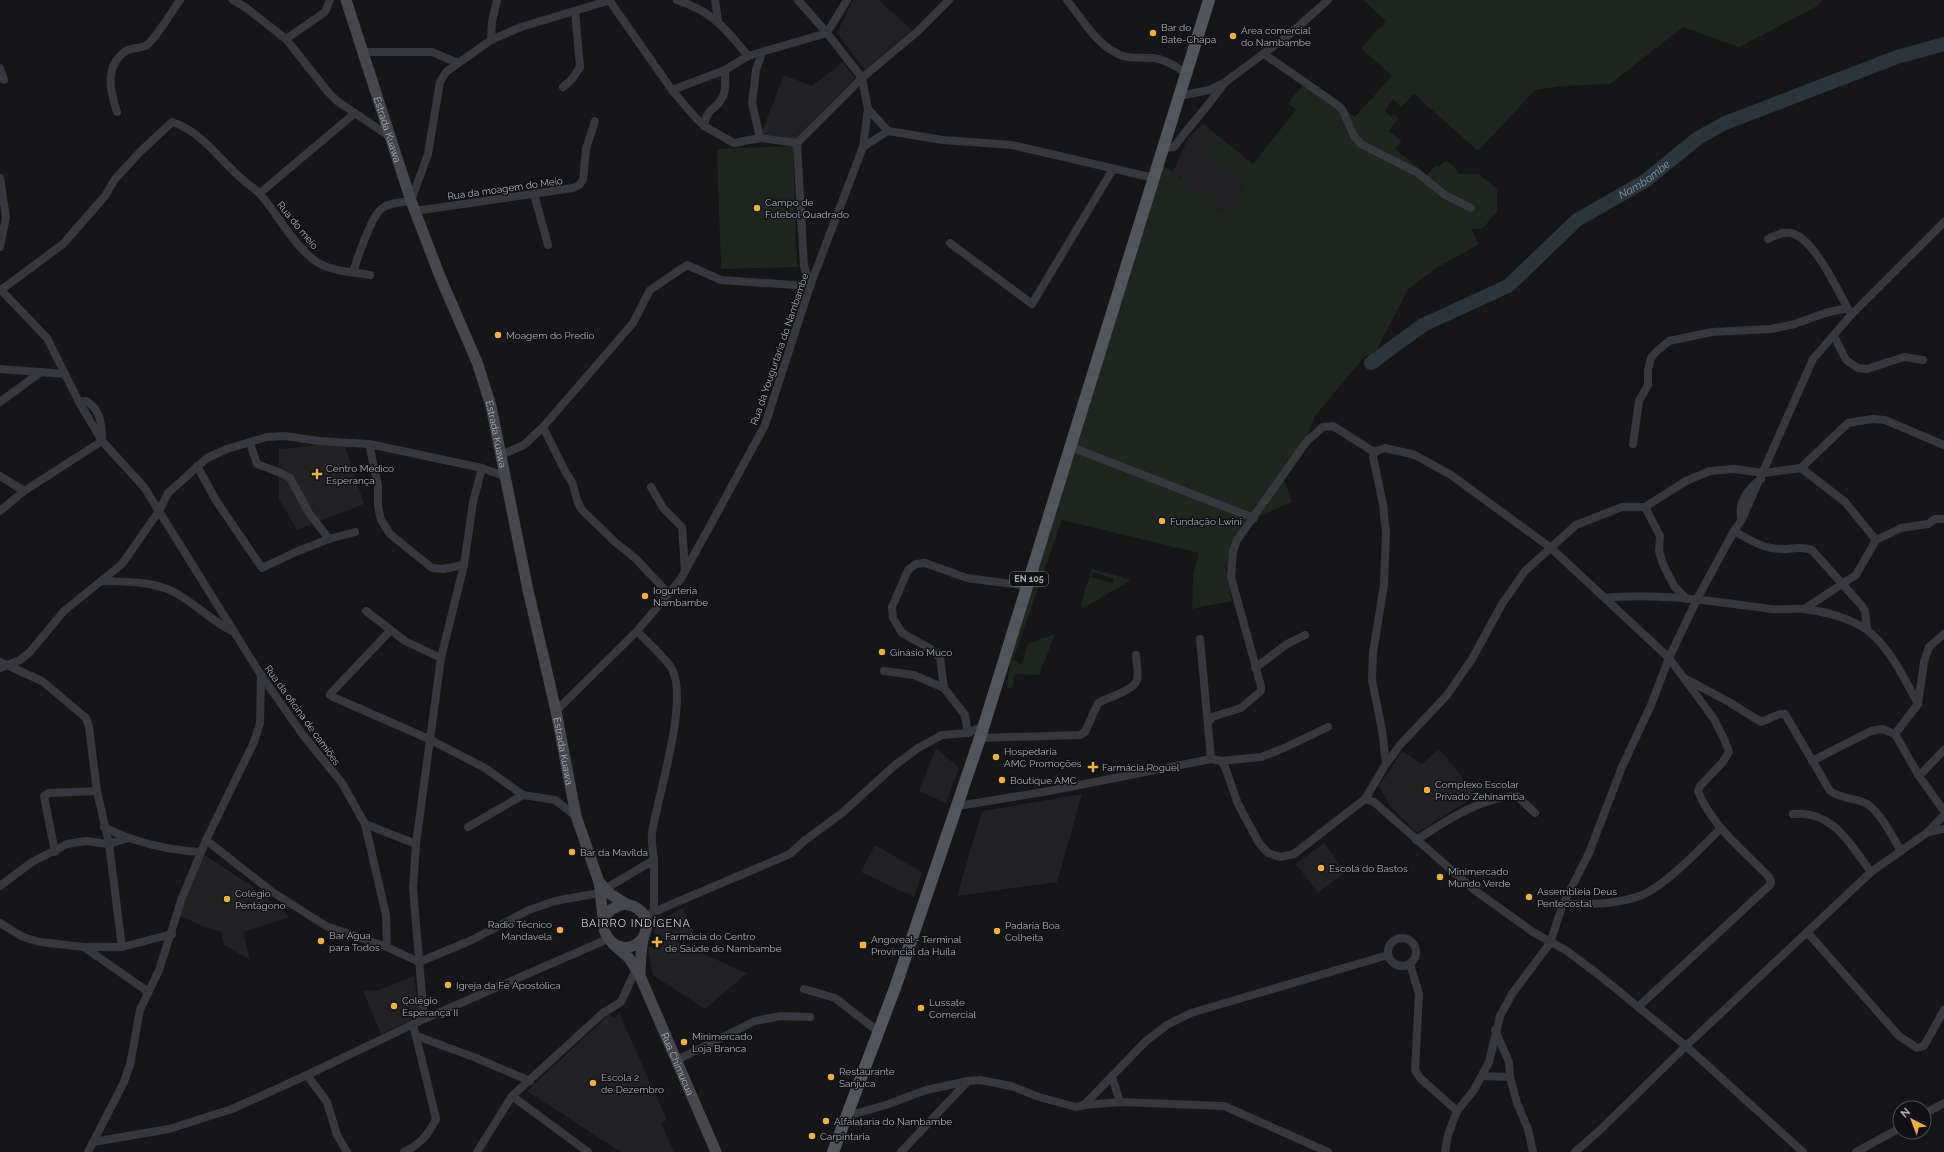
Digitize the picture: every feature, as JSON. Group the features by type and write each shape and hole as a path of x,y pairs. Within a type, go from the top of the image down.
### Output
{"main road":[{"name":"EN 105","path":"833,1152 878,1032 958,806 1209,0"}],"street":[{"path":"117,112 110,92 112,68 117,59 127,50 146,45 180,0"},
{"path":"233,0 245,7 286,39 328,92 389,136"},
{"path":"286,39 325,12 330,0"},
{"name":"Estrada Kuawa","path":"346,0 411,200 441,279 477,362 491,406 504,476 556,710 576,816 601,888"},
{"path":"491,40 492,22 497,0"},
{"path":"353,272 371,224 381,209 386,206 411,200 428,154 440,82 446,72 491,40 521,27 610,0 672,90 704,126 734,143 760,138 798,143"},
{"path":"677,0 704,12 718,21 748,56"},
{"path":"715,0 718,21"},
{"path":"798,0 827,33 862,78"},
{"path":"672,90 725,70 748,56 762,53 777,46 827,33 846,0"},
{"path":"501,455 524,446 543,428 633,323 650,290 687,265 721,280 810,286 804,266 798,143 862,78 918,32 949,0"},
{"path":"1067,0 1095,37 1108,49 1121,55 1133,58 1154,58 1166,60 1186,73"},
{"path":"1180,96 1209,90 1224,83 1290,34 1328,0"},
{"path":"563,87 572,79 580,67 575,11"},
{"path":"362,52 432,52 458,63"},
{"path":"760,138 752,103 756,70 762,53"},
{"path":"1264,54 1342,109 1354,136 1361,144 1418,174 1445,195 1471,208"},
{"path":"0,68 4,80"},
{"path":"704,126 706,115 723,97 725,90 725,70"},
{"name":"Rua da Yougurtaria do Nambambe","path":"556,710 637,631 680,580 765,425 810,286 864,147 868,109 862,78"},
{"path":"1163,148 1174,147 1212,102 1224,83"},
{"path":"868,109 888,131 943,140 1012,145 1154,178"},
{"path":"260,193 354,112"},
{"name":"Rua da moagem do Meio","path":"415,211 573,188 579,185 583,180 586,149 595,120"},
{"name":"Rua do meio","path":"0,289 63,244 105,196 115,179 140,152 172,122 180,125 210,147 242,179 260,193 304,251 318,263 334,271 370,275"},
{"path":"864,147 888,131"},
{"path":"950,243 1032,304 1113,168"},
{"path":"0,178 6,217 0,247"},
{"path":"534,194 548,244"},
{"path":"1445,1152 1448,1135 1457,1111 1482,1076 1489,1062 1495,1030 1500,1016 1512,994 1550,943 1563,904 1589,853 1622,767 1651,705 1669,658 1697,599 1742,519 1742,503 1751,486 1762,476 1813,359 1834,336 1849,312 1944,222"},
{"path":"1768,239 1783,233 1791,233 1799,236 1808,244 1823,266 1849,312"},
{"name":"Rua da oficina de camiões","path":"0,289 47,338 79,402 102,441 144,487 232,631 261,675 303,735 342,783 365,824 386,915 387,947"},
{"path":"1633,444 1639,401 1648,385 1648,370 1651,358 1669,341 1712,332 1771,329 1794,324 1825,313 1849,312"},
{"path":"1834,336 1846,360 1858,368 1867,369 1904,357 1923,360"},
{"path":"0,370 65,374"},
{"path":"0,402 42,372"},
{"path":"1221,761 1225,767 1238,804 1259,843 1268,853 1280,857 1294,854 1305,847 1365,799 1386,764 1400,745 1447,695 1472,659 1502,604 1525,572 1576,526 1622,508 1645,507 1686,481 1710,471 1734,469 1762,476 1802,468 1848,423 1885,420 1944,445"},
{"path":"1208,723 1212,717 1241,708 1261,691 1261,686 1231,577 1233,552 1237,540 1307,441 1323,427 1333,426 1374,452"},
{"path":"543,428 572,482 578,503 582,510 615,542 635,558 668,593"},
{"path":"2,666 29,653 64,611 122,564 159,511 168,493 207,458 227,449 266,437 284,436 319,442 368,444 482,468 504,476"},
{"path":"0,510 24,491 102,441"},
{"path":"250,443 257,464 290,478 309,513 329,539"},
{"path":"368,444 378,485 378,506 381,520 390,534 432,568 443,569 464,565"},
{"path":"1071,447 1254,518"},
{"path":"1374,452 1385,448 1415,455 1451,475 1551,548 1669,658 1714,719 1725,741 1729,752 1722,763 1700,786 1698,791 1721,828 1769,877 1771,882 1770,885 1638,1007"},
{"path":"1374,452 1373,457 1383,504 1386,533 1384,585 1373,653 1372,680 1386,764"},
{"path":"197,466 217,502 262,568 298,551 329,539 355,532"},
{"path":"424,1019 413,888 416,844 429,740 442,658 464,565 473,502 482,468"},
{"path":"1802,468 1845,502 1876,540"},
{"path":"0,476 24,491"},
{"path":"651,487 663,508 682,527 685,571"},
{"path":"1645,507 1660,536 1660,558 1674,586 1687,599"},
{"path":"1804,609 1856,575 1876,540 1901,528 1928,524 1935,519 1944,519"},
{"path":"1734,531 1770,548 1781,549 1802,546 1812,550 1862,606 1866,630"},
{"path":"944,688 940,658 931,649 902,633 893,618 892,607 908,570 916,564 924,563 966,578 1027,586"},
{"path":"102,581 161,586 173,591 217,624 232,631"},
{"path":"1674,586 1675,598"},
{"path":"1605,598 1621,596 1697,599 1774,609 1804,609 1844,618 1866,630 1878,640 1888,653 1918,704"},
{"path":"366,611 405,642 442,658"},
{"path":"390,631 330,695 429,740 485,768 523,795 555,800 576,816"},
{"path":"637,631 672,668 676,682 674,737 664,772 652,835 654,860 649,914"},
{"path":"1895,734 1918,704 1924,662 1929,648 1944,634"},
{"path":"1255,668 1287,644 1305,635"},
{"path":"1200,639 1211,759"},
{"path":"601,888 628,905 649,914 790,854 804,841 842,813 894,766 918,748 942,735 982,732 1080,735 1085,732 1098,703 1131,689 1136,684 1138,678 1136,655"},
{"path":"2,666 42,681 86,718 89,727 97,791 109,844 122,946"},
{"path":"884,671 914,675 944,688 965,715 968,732"},
{"path":"88,1152 130,1065 140,1010 147,991 160,970 182,898 206,840 254,742 260,723 261,675"},
{"path":"1684,678 1729,702 1761,722 1780,714 1785,714 1830,791 1834,794 1864,802 1875,810 1901,851"},
{"path":"958,806 1049,791 1211,759 1221,761 1261,757 1328,727"},
{"path":"1812,761 1871,731 1882,729 1895,734 1919,776 1944,811"},
{"path":"1919,776 1944,750"},
{"path":"55,852 44,796 49,793 97,791"},
{"path":"468,827 523,795"},
{"path":"1416,840 1455,816 1491,800 1517,796 1535,813"},
{"path":"1365,799 1374,802 1473,889 1550,943 1567,951 1600,975 1686,1046 1803,1152"},
{"path":"1793,814 1806,813 1836,827 1871,872"},
{"path":"1575,1152 1871,872 1928,832 1944,814"},
{"path":"365,824 416,844"},
{"path":"104,827 128,838 179,850 201,852"},
{"path":"1563,904 1596,905 1641,895 1654,888 1676,870 1721,828"},
{"path":"1928,832 1944,829"},
{"path":"0,886 32,862 74,842 86,841 109,844 128,838"},
{"path":"206,840 271,891 326,926 387,947 419,962 472,940 529,910 601,888 654,860"},
{"path":"601,888 604,926 610,941 626,948 640,942 644,937"},
{"path":"604,926 608,912 620,905 628,905"},
{"name":"Rua Chimucua","path":"638,973 649,914"},
{"path":"0,923 23,937 40,942 84,947 122,946 172,934"},
{"path":"1807,932 1899,1036 1908,1044 1917,1048 1924,1046 1931,1036 1944,1010"},
{"path":"1401,938 1413,944 1416,952 1410,964 1401,966 1396,965 1393,962 1388,955 1388,950 1392,942 1401,938"},
{"path":"93,1142 169,1129 232,1109 424,1019 610,941"},
{"name":"Rua Chimucua","path":"610,941 629,958 638,973 716,1152"},
{"path":"84,947 147,991"},
{"path":"1084,1105 1146,1041 1167,1025 1190,1013 1388,955"},
{"path":"1410,964 1419,994 1415,1070 1420,1078 1457,1111"},
{"path":"477,1152 512,1096 603,1013 621,1002 638,973"},
{"path":"804,989 836,998 878,1032"},
{"path":"676,1060 755,1021 781,1016 810,1017"},
{"path":"404,1152 416,1147 424,1140 436,1119 413,1024"},
{"path":"1495,1030 1507,1056 1510,1077 1517,1103 1528,1129 1533,1152"},
{"path":"417,1036 476,1058 530,1081"},
{"path":"307,1075 327,1102 337,1135 347,1152"},
{"path":"1482,1076 1510,1077"},
{"path":"1112,1077 1120,1102"},
{"path":"847,1116 886,1105 926,1090 968,1081 980,1080 1011,1086 1039,1097 1076,1107 1120,1102 1224,1106 1328,1152"},
{"path":"901,1152 968,1081"},
{"path":"512,1096 588,1152"},
{"path":"1932,1110 1944,1103"},
{"path":"1856,1152 1892,1132"}],"shaded area":[{"path":"853,0 878,0 912,30 865,70 837,33"},
{"path":"1363,0 1823,0 1814,8 1739,47 1683,27 1610,84 1561,86 1535,90 1478,151 1414,94 1401,107 1393,99 1385,111 1391,117 1394,114 1398,119 1389,131 1402,141 1395,149 1427,175 1435,166 1439,167 1446,160 1458,171 1456,174 1479,174 1497,189 1497,211 1483,228 1471,229 1479,244 1435,269 1408,289 1375,353 1365,356 1315,416 1302,450 1283,477 1292,502 1254,518 1237,540 1231,577 1224,562 1232,601 1192,609 1193,576 1199,553 1062,520 1013,660 1022,665 1028,644 1055,634 1039,675 1015,674 1012,689 1007,688 1010,660 1163,166 1177,175 1182,183 1218,207 1217,209 1232,213 1245,182 1236,178 1239,175 1227,164 1221,169 1207,154 1217,145 1213,140 1212,134 1203,124 1253,164 1296,110 1288,103 1307,80 1355,117 1392,76 1361,48 1386,21"},
{"path":"843,62 855,78 796,139 761,134 784,75 812,86"},
{"path":"1203,124 1253,164 1232,213 1217,209 1217,207 1182,183 1180,177 1173,172 1188,138"},
{"name":"Campo de Futebol Quadrado","path":"793,146 797,267 721,269 717,149"},
{"name":"Centro Médico Esperança","path":"344,443 364,504 297,530 279,499 279,449"},
{"path":"1092,569 1128,579 1130,581 1083,608 1081,603","holes":["1093,572 1114,579 1113,583 1091,577"]},
{"path":"936,748 959,768 946,803 919,791"},
{"name":"Complexo Escolar Privado Zehinamba","path":"1439,749 1477,795 1417,833 1391,807 1379,786 1402,751 1422,764"},
{"path":"1082,794 1057,882 957,896 982,811"},
{"name":"Escola do Bastos","path":"1324,843 1345,872 1318,893 1296,864"},
{"path":"875,845 922,872 914,897 861,872"},
{"name":"Colégio Pentágono","path":"203,854 250,885 290,917 243,932 250,960 224,945 221,932 180,916"},
{"path":"683,908 694,934 676,942 747,973 705,1009 653,975 648,948 650,946 659,950 663,937 655,934 654,923"},
{"name":"Colégio Esperança II","path":"414,976 420,1016 381,1034 363,991 379,990"},
{"name":"Escola 2 de Dezembro","path":"619,1013 667,1120 661,1123 674,1152 621,1152 527,1091 609,1014 614,1018"}],"waterway":[{"name":"Nambambe","path":"1371,363 1423,325 1508,286 1577,220 1645,181 1698,138 1725,123 1897,57 1944,44"}],"place":[{"name":"Bar do Bate-Chapa","path":"1153,33"},
{"name":"Área comercial do Nambambe","path":"1233,36"},
{"name":"Campo de Futebol Quadrado","path":"757,208"},
{"name":"Moagem do Predio","path":"498,335"},
{"name":"Centro Médico Esperança","path":"317,474"},
{"name":"Fundação Lwini","path":"1162,521"},
{"name":"Iogurteria Nambambe","path":"645,596"},
{"name":"Ginásio Muco","path":"882,652"},
{"name":"Hospedaria AMC Promoções","path":"996,757"},
{"name":"Farmácia Roguel","path":"1093,767"},
{"name":"Boutique AMC","path":"1002,780"},
{"name":"Complexo Escolar Privado Zehinamba","path":"1427,790"},
{"name":"Bar da Mavilda","path":"572,852"},
{"name":"Escola do Bastos","path":"1321,868"},
{"name":"Minimercado Mundo Verde","path":"1440,877"},
{"name":"Assembleia Deus Pentecostal","path":"1529,897"},
{"name":"Colégio Pentágono","path":"227,899"},
{"name":"Radio Técnico Mandavela","path":"560,930"},
{"name":"Padaria Boa Colheita","path":"997,931"},
{"name":"Bar Água para Todos","path":"321,941"},
{"name":"Farmácia do Centro de Saúde do Nambambe","path":"657,942"},
{"name":"Angoreal - Terminal Provincial da Huíla","path":"863,945"},
{"name":"Igreja da Fé Apostólica","path":"448,985"},
{"name":"Colégio Esperança II","path":"394,1006"},
{"name":"Lussate Comercial","path":"921,1008"},
{"name":"Minimercado Loja Branca","path":"684,1042"},
{"name":"Restaurante Sanjuca","path":"831,1077"},
{"name":"Escola 2 de Dezembro","path":"593,1083"},
{"name":"Alfaiataria do Nambambe","path":"826,1121"},
{"name":"Carpintaria","path":"812,1136"}],"district":[{"name":"BAIRRO INDÍGENA","path":"636,923"}]}
